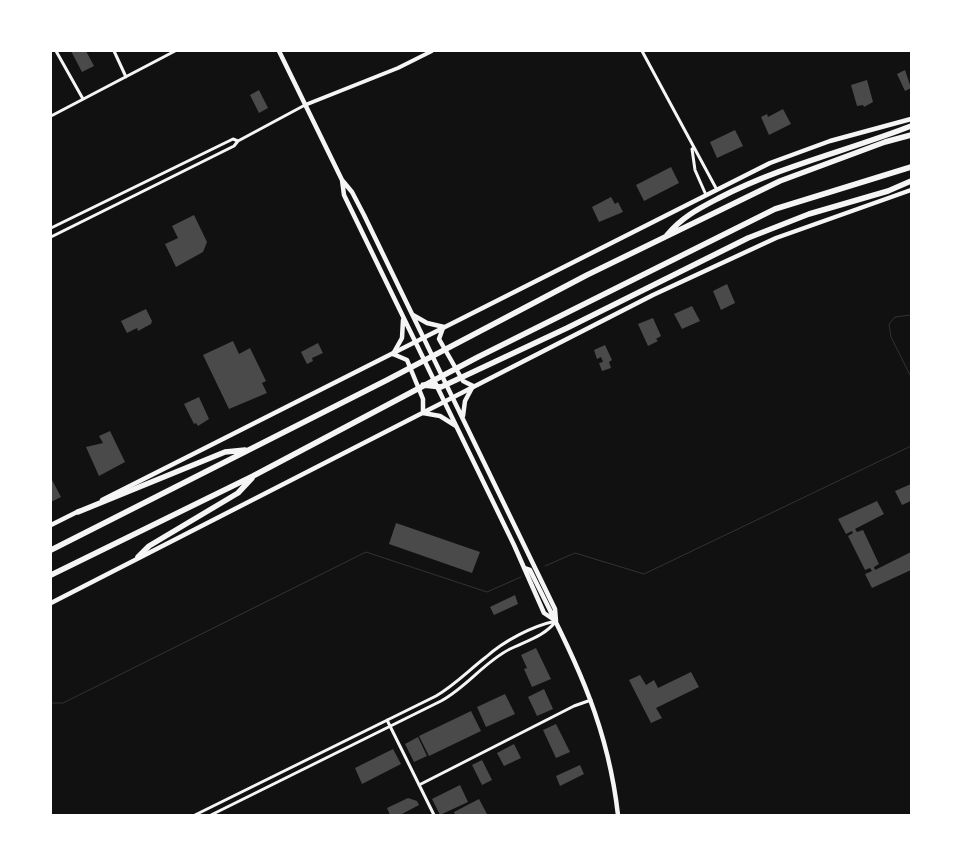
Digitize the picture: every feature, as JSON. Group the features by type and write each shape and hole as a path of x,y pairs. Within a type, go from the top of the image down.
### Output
{"highway":[{"path":"664,238 679,220 735,189 771,173 911,126"},
{"path":"51,550 387,380 587,275 780,181 885,142 911,135"},
{"path":"51,575 253,476 423,385 775,209 911,167"},
{"path":"423,385 441,387 567,328 748,238 809,214 888,191 911,181"},
{"path":"78,512 226,452 250,450"},
{"path":"138,557 149,546 238,493 253,476"}],"main road":[{"path":"279,51 342,180 352,192 413,315 555,609 556,621 592,700 607,750 618,815"},
{"path":"51,525 770,163 830,141 911,119"},
{"path":"342,180 344,195 514,545 544,614 556,621"},
{"path":"51,603 653,295 776,238 911,190"},
{"path":"413,315 427,323 444,327"},
{"path":"393,354 402,338 403,318"},
{"path":"444,327 439,339 462,381 473,386"},
{"path":"393,354 407,360 423,400 423,413"},
{"path":"462,417 465,401 473,386"},
{"path":"423,413 440,416 456,426"},
{"path":"514,545 523,541"}],"street":[{"path":"56,51 83,99"},
{"path":"114,51 126,77"},
{"path":"51,116 175,51"},
{"path":"51,237 234,146 238,141 305,105 398,68 432,51"},
{"path":"642,51 691,146 717,190"},
{"path":"51,228 233,139 238,141"},
{"path":"691,146 695,170 706,195"},
{"path":"112,198 116,206"},
{"path":"195,815 445,691 500,647 545,624 556,621"},
{"path":"211,815 449,697 500,654 549,631 556,621"},
{"path":"419,784 574,706 592,700"},
{"path":"388,720 434,815"},
{"path":"316,755 320,761"},
{"path":"247,789 250,796"}],"building":[{"path":"71,51 86,51 94,66 82,72"},
{"path":"905,70 911,88 905,91 897,74"},
{"path":"867,80 873,102 864,107 863,105 857,106 851,85"},
{"path":"259,90 268,108 259,113 250,95"},
{"path":"783,109 791,124 769,135 761,117 767,114 768,117"},
{"path":"735,130 743,146 717,158 710,142"},
{"path":"671,167 679,183 644,201 636,185"},
{"path":"611,197 615,204 618,202 623,212 599,222 592,207"},
{"path":"194,215 207,242 203,252 176,267 165,244 178,238 172,226"},
{"path":"727,284 735,303 721,310 713,291"},
{"path":"692,306 700,321 682,329 674,314"},
{"path":"146,309 152,321 151,324 138,331 137,328 127,333 121,321"},
{"path":"653,318 661,336 656,339 658,341 648,346 638,324"},
{"path":"233,341 239,354 250,348 266,381 262,383 267,393 229,409 203,355"},
{"path":"318,343 323,353 312,358 313,361 307,364 301,352"},
{"path":"605,345 612,360 609,362 611,368 602,371 599,363 603,362 601,357 597,359 594,350"},
{"path":"199,397 209,419 198,426 196,423 194,424 184,404"},
{"path":"110,431 125,462 99,476 86,447 103,443 99,436"},
{"path":"51,478 61,497 51,502"},
{"path":"911,484 911,501 902,505 895,491"},
{"path":"877,501 884,514 855,529 857,532 863,530 879,564 874,567 875,570 911,552 911,570 872,588 865,574 872,571 870,568 865,570 848,536 853,533 852,531 846,534 838,519"},
{"path":"396,523 480,552 472,573 389,544"},
{"path":"515,595 518,604 494,615 490,607"},
{"path":"536,648 551,679 532,687 524,669 527,668 521,655"},
{"path":"691,672 699,687 656,708 662,718 651,723 629,680 640,675 646,685 654,680 658,688"},
{"path":"544,689 553,709 537,716 528,697"},
{"path":"505,694 515,714 486,727 477,707"},
{"path":"471,711 481,731 429,756 419,736"},
{"path":"556,724 570,752 556,758 543,730"},
{"path":"418,737 427,756 414,762 405,744"},
{"path":"514,744 521,758 504,766 497,753"},
{"path":"393,749 401,764 362,784 355,768"},
{"path":"482,760 492,780 482,785 472,765"},
{"path":"580,765 584,774 560,786 556,776"},
{"path":"460,785 468,802 440,815 432,799"},
{"path":"408,798 417,801 419,805 400,815 390,815 387,808"},
{"path":"479,799 487,814 455,815 454,812"}],"waterway":[{"path":"911,315 895,317 889,324 891,337 911,377"},
{"path":"545,566 575,553 644,574 911,446"},
{"path":"51,703 63,703 366,552 487,592 521,577"}]}
